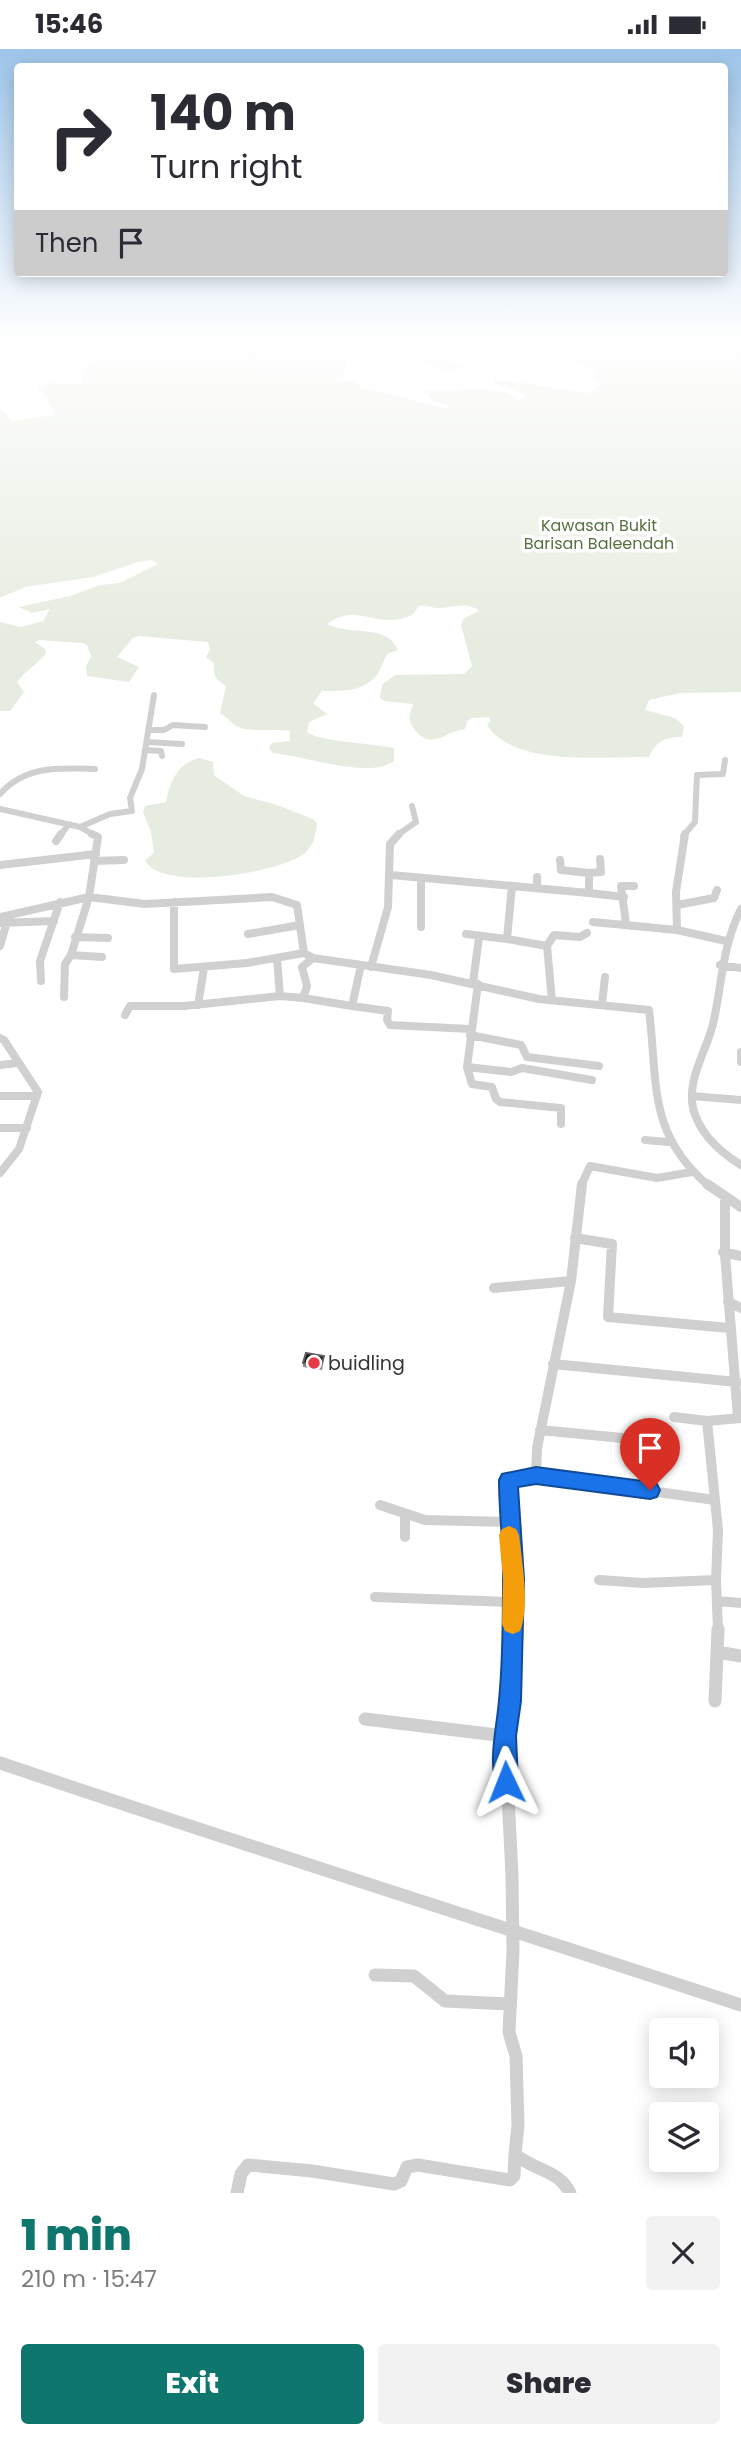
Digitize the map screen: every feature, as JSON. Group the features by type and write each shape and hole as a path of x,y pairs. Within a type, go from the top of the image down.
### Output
{"street":[{"path":"80,827 110,814 132,811 130,798 142,769 155,695"},
{"path":"149,730 164,730 173,725 205,727"},
{"path":"146,746 183,744"},
{"path":"146,746 161,751 162,757"},
{"path":"677,930 681,847 683,836 695,822 697,775 723,774 725,760"},
{"path":"0,794 3,784 32,770 95,769"},
{"path":"372,967 388,907 390,844 393,838 415,822 412,806"},
{"path":"0,809 80,827 97,837 89,897 71,955 65,964 64,997"},
{"path":"56,841 68,825"},
{"path":"0,865 95,857 124,860"},
{"path":"560,860 561,870 589,873 601,871 600,859"},
{"path":"589,873 589,893"},
{"path":"391,875 624,897"},
{"path":"537,877 537,888"},
{"path":"421,879 421,927"},
{"path":"626,924 621,886 634,885"},
{"path":"506,939 512,886"},
{"path":"677,905 715,898 717,890"},
{"path":"2,921 60,902 89,897 139,904 272,897 297,905 309,955 303,967 307,986 303,998"},
{"path":"41,981 39,968 60,902"},
{"path":"174,902 174,969 309,955 552,1000 649,1010 659,1116 668,1142 692,1172 725,1200 741,1207"},
{"path":"740,1163 709,1136 695,1113 691,1096 716,1012 720,965 729,929 741,909"},
{"path":"2,921 54,921"},
{"path":"0,946 2,921"},
{"path":"593,922 677,930 726,941"},
{"path":"248,934 300,925"},
{"path":"552,1000 547,946 554,935 580,937 587,933"},
{"path":"466,934 547,946"},
{"path":"75,937 108,938"},
{"path":"479,937 467,1067 472,1084 493,1088 499,1102 561,1108 561,1124"},
{"path":"71,955 102,957"},
{"path":"277,958 280,996"},
{"path":"352,1006 361,965"},
{"path":"720,965 741,968"},
{"path":"198,1005 204,968"},
{"path":"602,1004 605,977"},
{"path":"125,1015 130,1006 198,1005 280,996 303,998 388,1011 387,1020 390,1025 470,1032 522,1045 527,1057 599,1066"},
{"path":"0,1038 37,1090 19,1149 0,1173"},
{"path":"741,1052 741,1062"},
{"path":"0,1065 18,1063"},
{"path":"467,1067 508,1072 522,1068 592,1080"},
{"path":"0,1096 37,1096"},
{"path":"691,1096 741,1100"},
{"path":"0,1128 27,1128"},
{"path":"645,1140 668,1142"},
{"path":"0,1161 11,1161"},
{"path":"536,1475 540,1430 571,1281 581,1186 590,1166 598,1165 659,1179 670,1179 692,1172"},
{"path":"674,1417 707,1420 739,1418 723,1252 725,1200"},
{"path":"575,1238 612,1244 608,1317 729,1328"},
{"path":"723,1252 741,1256"},
{"path":"494,1288 571,1281"},
{"path":"728,1302 741,1308"},
{"path":"553,1364 737,1382"},
{"path":"707,1420 718,1530 715,1701"},
{"path":"540,1430 663,1442"},
{"path":"237,2193 241,2173 248,2165 312,2171 394,2184 401,2181 407,2167 418,2165 510,2181 514,2176 518,2125 516,2056 509,2032 513,1951 512,1875 505,1736 510,1701 513,1602 509,1480 536,1475 572,1478 715,1500"},
{"path":"380,1505 405,1515 449,1522 509,1522"},
{"path":"405,1515 405,1537"},
{"path":"599,1580 643,1583 716,1580"},
{"path":"375,1597 513,1602"},
{"path":"718,1601 741,1602"},
{"path":"717,1652 741,1656"},
{"path":"365,1719 505,1736"},
{"path":"0,1763 271,1854 741,2005"},
{"path":"375,1975 417,1977 423,1980 437,1998 445,2001 509,2004"},
{"path":"514,2154 522,2163 561,2178 568,2185 570,2193"}],"green space":[{"name":"Kawasan Bukit Barisan Baleendah","path":"0,441 741,441 741,692 680,693 649,700 645,710 675,718 684,726 682,737 662,741 649,757 586,758 539,754 500,739 487,725 491,721 489,717 472,718 467,721 465,729 439,738 427,739 421,736 410,721 413,704 384,701 380,698 382,685 395,675 464,674 472,666 461,625 464,618 479,611 463,605 436,608 419,606 412,615 389,620 348,615 327,624 385,636 398,650 387,654 380,671 365,685 352,689 322,691 313,703 327,714 309,722 307,732 334,740 394,748 394,761 383,766 369,768 335,765 272,753 269,747 272,743 290,741 290,731 244,729 220,714 226,686 216,677 214,663 206,657 210,650 208,642 139,636 133,638 117,657 139,667 129,682 87,676 86,667 91,656 87,645 83,643 39,640 35,642 45,649 46,653 17,682 24,692 10,711 0,711 0,622 21,627 43,621 50,609 32,613 19,607 70,596 100,585 120,583 158,564 152,560 138,562 93,577 25,587 0,598"},
{"path":"199,758 213,762 214,775 244,796 313,819 317,823 316,831 308,850 292,860 248,873 196,878 173,876 155,870 145,860 154,853 151,832 143,812 145,806 166,802 180,769"}],"building":[{"path":"306,1353 324,1356 321,1366 303,1363"}],"slow traffic":[{"path":"509,1535 514,1579 513,1624"}],"place":[{"name":"buidling","path":"314,1363"}],"route":[{"path":"506,1782 505,1736 510,1701 514,1579 509,1522 509,1480 536,1475 650,1490"}]}
